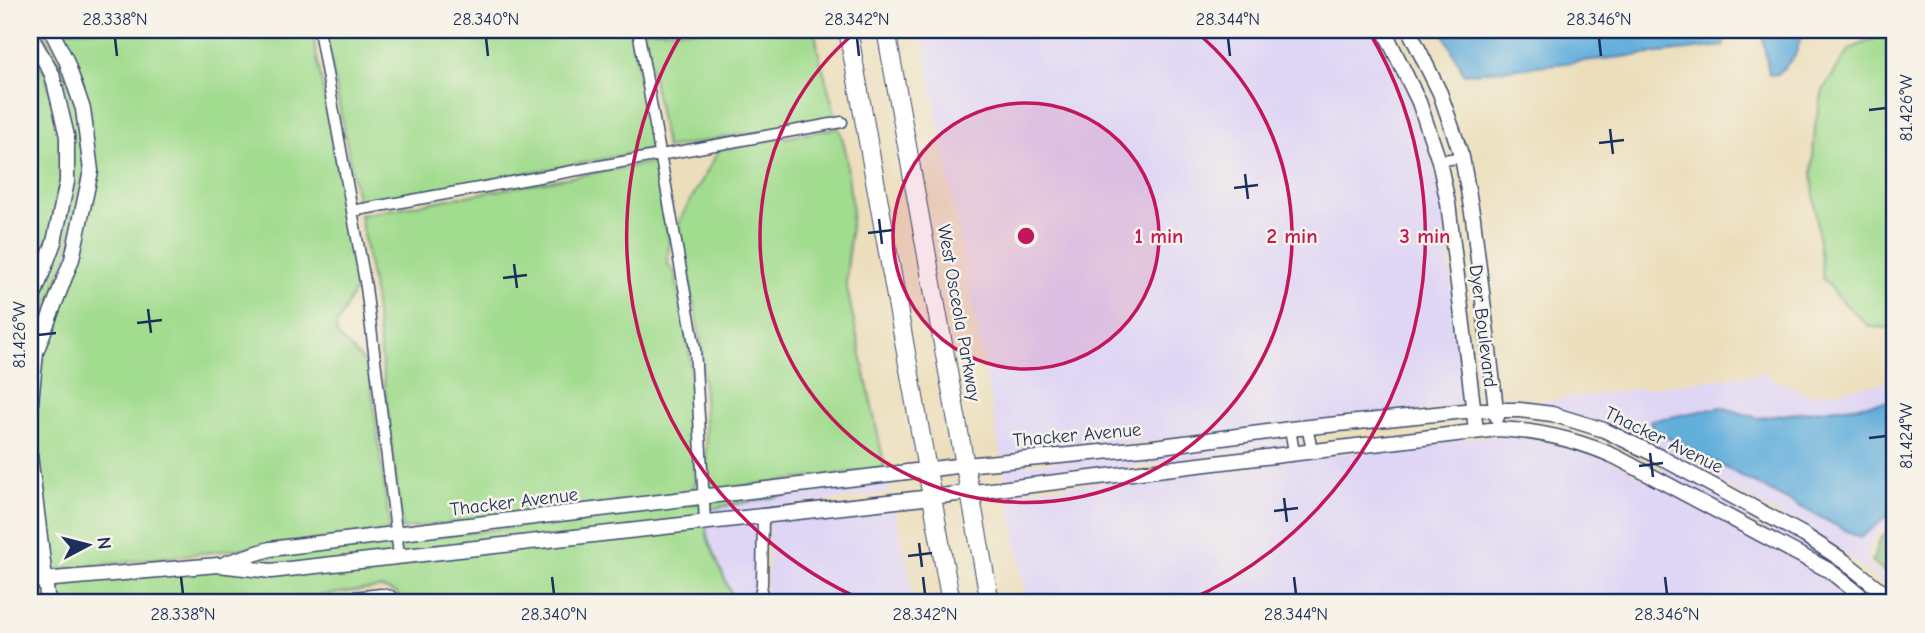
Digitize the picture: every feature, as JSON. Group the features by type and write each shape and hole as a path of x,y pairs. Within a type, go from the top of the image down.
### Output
{"main road":[{"path":"848,30 951,603"},
{"name":"West Osceola Parkway","path":"886,30 990,603"}],"street":[{"path":"30,412 36,352 72,259 91,171 83,109 66,60 51,30"},
{"path":"319,30 366,286 399,555"},
{"path":"638,30 695,349 705,521"},
{"name":"Dyer Boulevard","path":"1384,30 1419,102 1439,161 1448,203 1476,430"},
{"name":"Dyer Boulevard","path":"1409,30 1440,93 1462,157 1473,218 1498,429"},
{"path":"30,35 52,74 66,136 67,170 67,182 54,242 30,306"},
{"path":"352,211 842,122"},
{"path":"1439,161 1462,157"},
{"name":"Thacker Avenue","path":"218,565 270,549 397,536 965,465 1496,409 1552,414 1604,430 1660,457 1804,535 1853,568 1895,602"},
{"path":"1307,427 1312,450"},
{"path":"1290,429 1294,452"},
{"name":"Thacker Avenue","path":"37,581 218,565 271,570 932,497 1498,429 1548,434 1590,446 1830,571 1870,603"},
{"path":"30,455 37,581 48,603"},
{"path":"1651,476 1660,457"},
{"path":"564,515 566,537"},
{"path":"759,603 762,584 763,515"},
{"path":"302,603 381,594 391,596 396,603"}],"shaded area":[{"path":"921,30 1377,30 1413,104 1433,162 1442,204 1467,405 1001,456"},
{"path":"1767,373 1768,377 1812,395 1895,381 1895,401 1758,418 1721,407 1650,421 1859,537 1895,510 1895,519 1875,536 1867,560 1868,564 1895,588 1895,593 1808,530 1668,455 1520,404"},
{"path":"1284,435 1286,448 1006,482 1003,467"},
{"path":"1498,435 1546,440 1588,451 1613,462 1826,575 1860,603 1027,603 1008,493"},
{"path":"1663,466 1800,540 1839,565 1888,603 1879,603 1835,566 1659,473"},
{"path":"887,479 891,493 757,509 757,560 753,603 735,603 708,540 703,510"},
{"path":"893,504 914,603 766,603 769,520"}],"green space":[{"path":"43,30 60,62 76,110 85,171 66,258 30,354 30,327 60,243 73,183 35,31"},
{"path":"57,30 312,30 360,292 353,293 336,327 337,335 369,367 390,531 50,571 34,432 43,353 78,261 91,112"},
{"path":"325,30 631,30 653,150 358,204"},
{"path":"644,30 815,30 836,117 666,148"},
{"path":"1883,35 1895,36 1895,328 1870,327 1823,279 1812,175 1815,127 1823,90 1850,49"},
{"path":"30,48 46,76 60,136 61,181 48,241 30,288"},
{"path":"839,128 845,148 852,209 846,284 885,468 708,491 702,349 679,221 719,150"},
{"path":"655,162 669,239 668,265 675,272 689,350 695,493 402,529 373,289 360,215"},
{"path":"858,482 703,510 708,540 735,603 403,603 397,593 381,588 255,603 55,603 52,582 404,541"},
{"path":"1895,525 1895,581 1872,561 1880,539"}],"water":[{"path":"1442,30 1722,30 1724,46 1464,74"},
{"path":"1761,30 1803,30 1795,56 1778,74 1769,75"},
{"path":"1895,401 1895,510 1860,538 1653,430 1650,421 1721,407 1758,418"}]}
